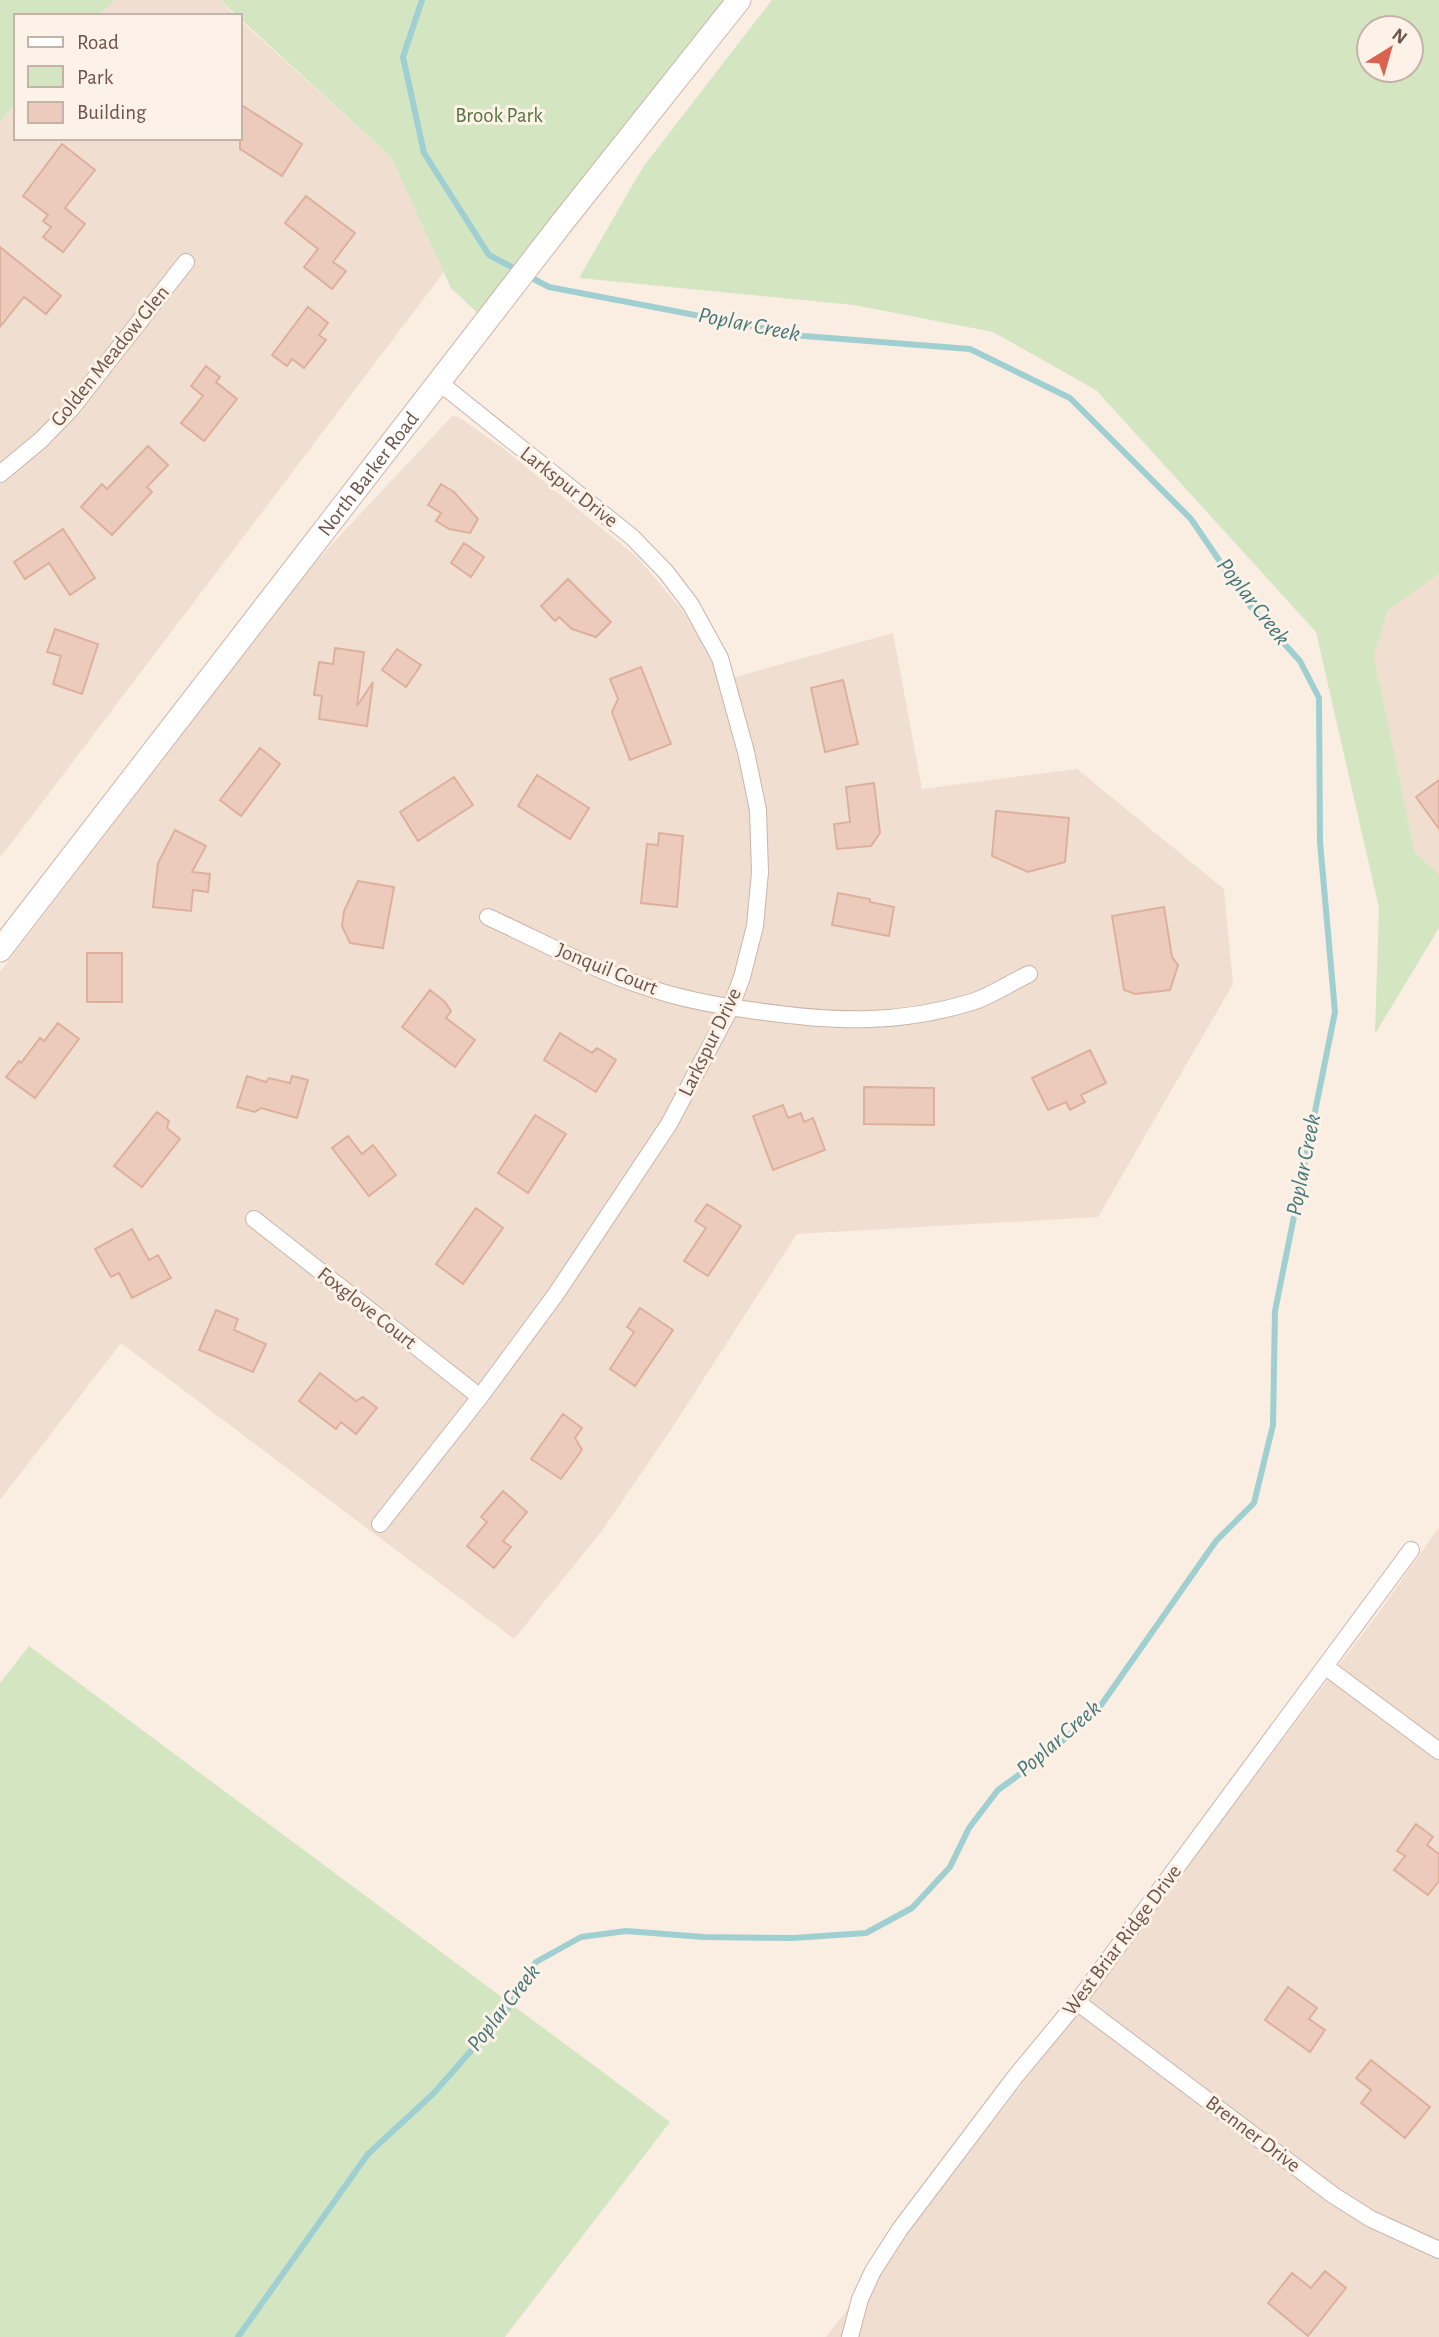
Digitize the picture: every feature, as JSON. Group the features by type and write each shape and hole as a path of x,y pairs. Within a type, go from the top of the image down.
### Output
{"main road":[{"name":"North Barker Road","path":"0,950 515,284 739,0"}],"street":[{"name":"Golden Meadow Glen","path":"0,474 41,440 71,409 186,262"},
{"name":"Larkspur Drive","path":"380,1524 480,1397 555,1294 669,1124 731,1007 742,977 755,926 761,872 758,810 746,752 720,658 691,605 666,572 632,537 440,383"},
{"name":"Jonquil Court","path":"488,917 642,986 687,999 800,1017 867,1021 929,1013 975,1001 1029,974"},
{"name":"Foxglove Court","path":"254,1219 480,1397"},
{"name":"West Briar Ridge Drive","path":"850,2337 864,2289 900,2229 1015,2077 1077,2002 1411,1550"},
{"path":"1326,1667 1439,1751"},
{"name":"Brenner Drive","path":"1077,2002 1334,2195 1371,2219 1439,2250"}],"shaded area":[{"path":"115,0 220,0 233,14 99,14"},
{"path":"242,22 391,157 444,272 0,858 0,122 14,105 14,140 242,140"},
{"path":"452,416 459,417 504,449 637,557 683,611 699,635 721,681 893,633 922,789 1077,769 1224,889 1233,984 1098,1217 797,1234 602,1531 514,1639 121,1343 0,1500 0,972 305,573"},
{"path":"1439,574 1439,874 1415,854 1374,656 1388,610"},
{"path":"1439,1527 1439,2337 826,2337 1057,2039 1382,1608"}],"green space":[{"path":"0,0 115,0 99,14 14,14 14,105 0,122"},
{"name":"Brook Park","path":"220,0 739,0 487,322 451,288 391,157 242,20 242,14 235,14"},
{"path":"772,0 1439,0 1439,574 1388,610 1374,656 1415,853 1439,874 1439,928 1375,1034 1379,908 1316,632 1096,390 993,332 854,305 579,278 643,167"},
{"path":"29,1646 670,2122 505,2337 0,2337 0,1683"}],"building":[{"path":"242,105 302,144 282,176 240,149"},
{"path":"62,144 95,170 65,208 85,224 63,252 43,237 51,227 43,221 48,215 23,196"},
{"path":"306,196 355,233 333,262 346,271 332,289 304,267 318,249 285,223"},
{"path":"0,247 61,296 46,314 24,297 0,327"},
{"path":"308,307 328,323 319,335 326,340 304,368 292,359 287,366 272,355"},
{"path":"206,366 220,377 216,382 237,399 204,441 181,423 203,396 191,386"},
{"path":"148,446 168,465 147,487 152,492 112,535 81,507 102,484 107,489"},
{"path":"441,484 454,492 478,519 470,533 449,529 436,521 441,513 428,505"},
{"path":"63,529 95,578 70,595 49,563 25,579 14,562"},
{"path":"464,543 484,557 471,577 451,563"},
{"path":"568,579 611,622 596,637 572,629 559,617 555,621 541,606"},
{"path":"55,629 98,644 82,694 53,684 61,656 47,652"},
{"path":"335,648 364,652 357,706 373,682 367,726 319,719 322,696 314,695 319,662 333,664"},
{"path":"397,649 421,665 406,687 382,670"},
{"path":"641,667 671,744 630,760 612,712 618,699 610,679"},
{"path":"843,680 858,744 825,752 811,688"},
{"path":"260,748 280,764 241,816 220,800"},
{"path":"537,775 589,808 570,839 518,806"},
{"path":"454,777 473,805 418,841 400,812"},
{"path":"1439,780 1439,829 1416,797"},
{"path":"874,783 880,833 871,846 837,849 834,824 850,822 846,787"},
{"path":"996,811 1069,818 1065,862 1028,872 992,856"},
{"path":"175,830 206,846 192,872 210,874 208,892 193,890 191,911 153,907 158,863"},
{"path":"659,833 683,836 677,907 641,903 647,844 658,845"},
{"path":"358,881 394,887 383,948 350,943 342,926 344,911"},
{"path":"838,893 894,907 889,936 832,925"},
{"path":"1164,907 1172,957 1178,965 1170,990 1135,994 1124,990 1112,916"},
{"path":"87,953 122,953 122,1002 87,1002"},
{"path":"430,990 445,1002 451,1011 446,1018 475,1040 455,1067 402,1027"},
{"path":"58,1023 79,1039 35,1098 6,1077 19,1061 21,1063 40,1038 44,1041"},
{"path":"560,1033 592,1053 597,1048 616,1060 596,1092 544,1060"},
{"path":"1090,1050 1106,1083 1081,1095 1085,1102 1070,1110 1066,1102 1048,1110 1032,1078"},
{"path":"247,1076 266,1082 269,1078 290,1083 292,1076 308,1080 297,1118 261,1108 255,1112 237,1107"},
{"path":"864,1087 934,1088 934,1125 864,1124"},
{"path":"783,1105 788,1118 801,1113 804,1122 813,1118 825,1150 773,1170 753,1116"},
{"path":"157,1112 169,1121 167,1128 180,1139 142,1187 114,1166"},
{"path":"535,1115 566,1134 528,1193 498,1173"},
{"path":"348,1136 362,1154 373,1145 396,1175 369,1196 332,1148"},
{"path":"707,1204 741,1226 708,1276 684,1261 706,1228 695,1221"},
{"path":"476,1208 503,1228 463,1284 436,1264"},
{"path":"132,1229 149,1260 158,1255 171,1278 132,1298 119,1273 111,1277 95,1249"},
{"path":"640,1308 673,1330 635,1386 610,1369 634,1332 627,1327"},
{"path":"216,1310 238,1319 234,1330 266,1344 253,1372 199,1350"},
{"path":"320,1373 356,1401 363,1397 377,1408 356,1434 341,1422 336,1429 299,1401"},
{"path":"563,1414 582,1428 575,1438 582,1450 561,1479 531,1459"},
{"path":"503,1491 527,1512 503,1541 511,1547 494,1568 467,1546 487,1522 481,1517"},
{"path":"1416,1824 1433,1837 1427,1845 1439,1854 1439,1881 1428,1895 1394,1870 1405,1856 1397,1851"},
{"path":"1288,1987 1317,2008 1309,2019 1325,2030 1310,2052 1265,2020"},
{"path":"1371,2060 1430,2107 1405,2138 1361,2103 1371,2090 1356,2078"},
{"path":"1325,2271 1346,2288 1308,2336 1268,2303 1292,2273 1311,2288"}],"waterway":[{"name":"Poplar Creek","path":"422,0 403,57 424,153 489,255 519,271"},
{"name":"Poplar Creek","path":"238,2337 368,2154 433,2094 507,2010 536,1962 581,1937 626,1931 704,1937 793,1938 866,1933 912,1908 950,1867 969,1828 998,1790 1049,1753 1099,1708 1216,1541 1254,1503 1273,1425 1275,1311 1335,1012 1320,842 1319,698 1300,661 1251,607 1191,519 1070,398 970,349 804,336 549,287 528,276"}]}
